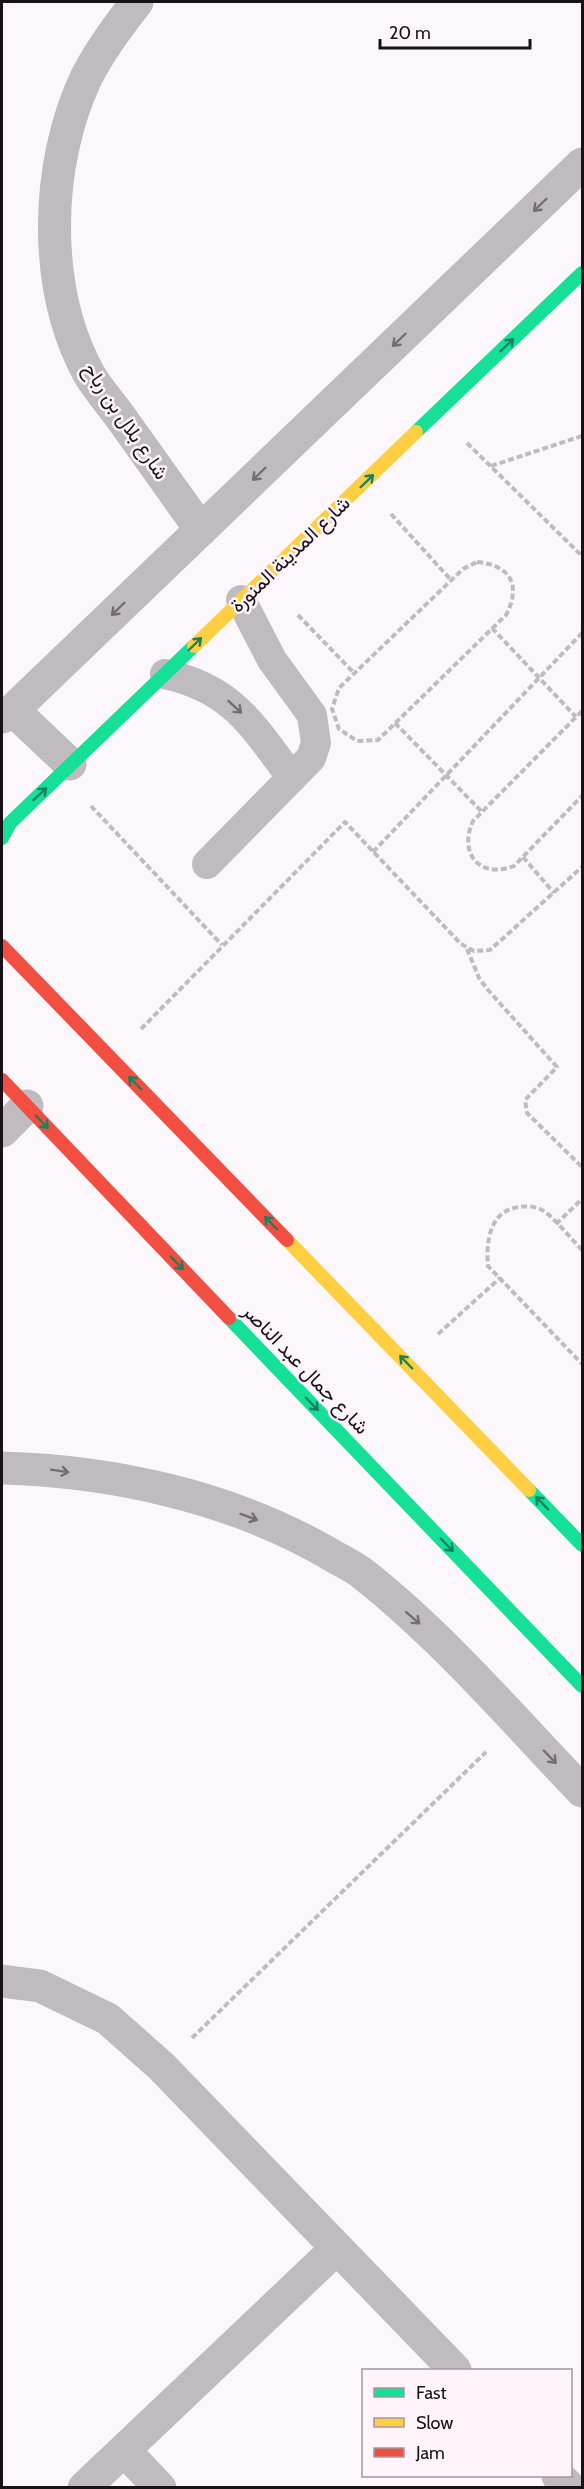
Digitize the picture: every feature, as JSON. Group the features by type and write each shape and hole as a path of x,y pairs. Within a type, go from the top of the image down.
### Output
{"main road":[{"name":"شارع المدينة المنورة","path":"2,838 10,823 582,273"},
{"path":"2,946 582,1545"},
{"name":"شارع جمال عبد الناصر","path":"2,1080 582,1686"}],"street":[{"name":"شارع بلال بن رباح","path":"137,2 112,33 87,77 68,125 57,175 54,226 58,277 70,327 89,374 201,530"},
{"path":"66,769 7,713 582,164"},
{"path":"2,1131 27,1106"},
{"path":"2,1468 48,1469 133,1482 216,1504 292,1532 362,1573 422,1626 582,1791"},
{"path":"2,1981 40,1986 108,2019 162,2067 454,2369"},
{"path":"84,2487 336,2249"},
{"path":"124,2450 160,2487"}],"lane":[{"path":"207,864 311,758 316,743 312,715 272,660 241,600"},
{"path":"165,674 188,679 230,702 248,719 291,778"}],"path":[{"path":"437,413 582,556"},
{"path":"491,466 582,436"},
{"path":"363,484 451,580"},
{"path":"477,562 493,563 506,572 513,586 514,601 506,615 378,740 357,741 339,729 332,709 339,688 451,580 464,568 477,562"},
{"path":"264,579 354,673"},
{"path":"492,628 576,717"},
{"path":"373,852 582,633"},
{"path":"582,711 473,821 467,833 467,844 471,856 480,865 490,870 503,870 514,866 582,796"},
{"path":"395,723 483,812"},
{"path":"66,769 222,945"},
{"path":"112,1059 345,822 467,949 479,978 488,990 557,1067 525,1101 525,1106 527,1113 582,1167"},
{"path":"523,856 554,893"},
{"path":"467,949 490,950 582,867"},
{"path":"556,1224 582,1199"},
{"path":"582,1250 543,1210 528,1206 512,1208 498,1217 489,1230 486,1247 488,1266 582,1364"},
{"path":"407,1363 500,1278"},
{"path":"162,2067 516,1722"}],"traffic: fast":[{"path":"416,432 582,273"},
{"path":"2,838 10,823 194,646"},
{"path":"229,1318 582,1686"},
{"path":"529,1490 582,1545"}],"traffic: slow":[{"path":"194,646 416,432"},
{"path":"287,1240 529,1490"}],"traffic: jam":[{"path":"2,946 287,1240"},
{"path":"2,1080 229,1318"}]}
